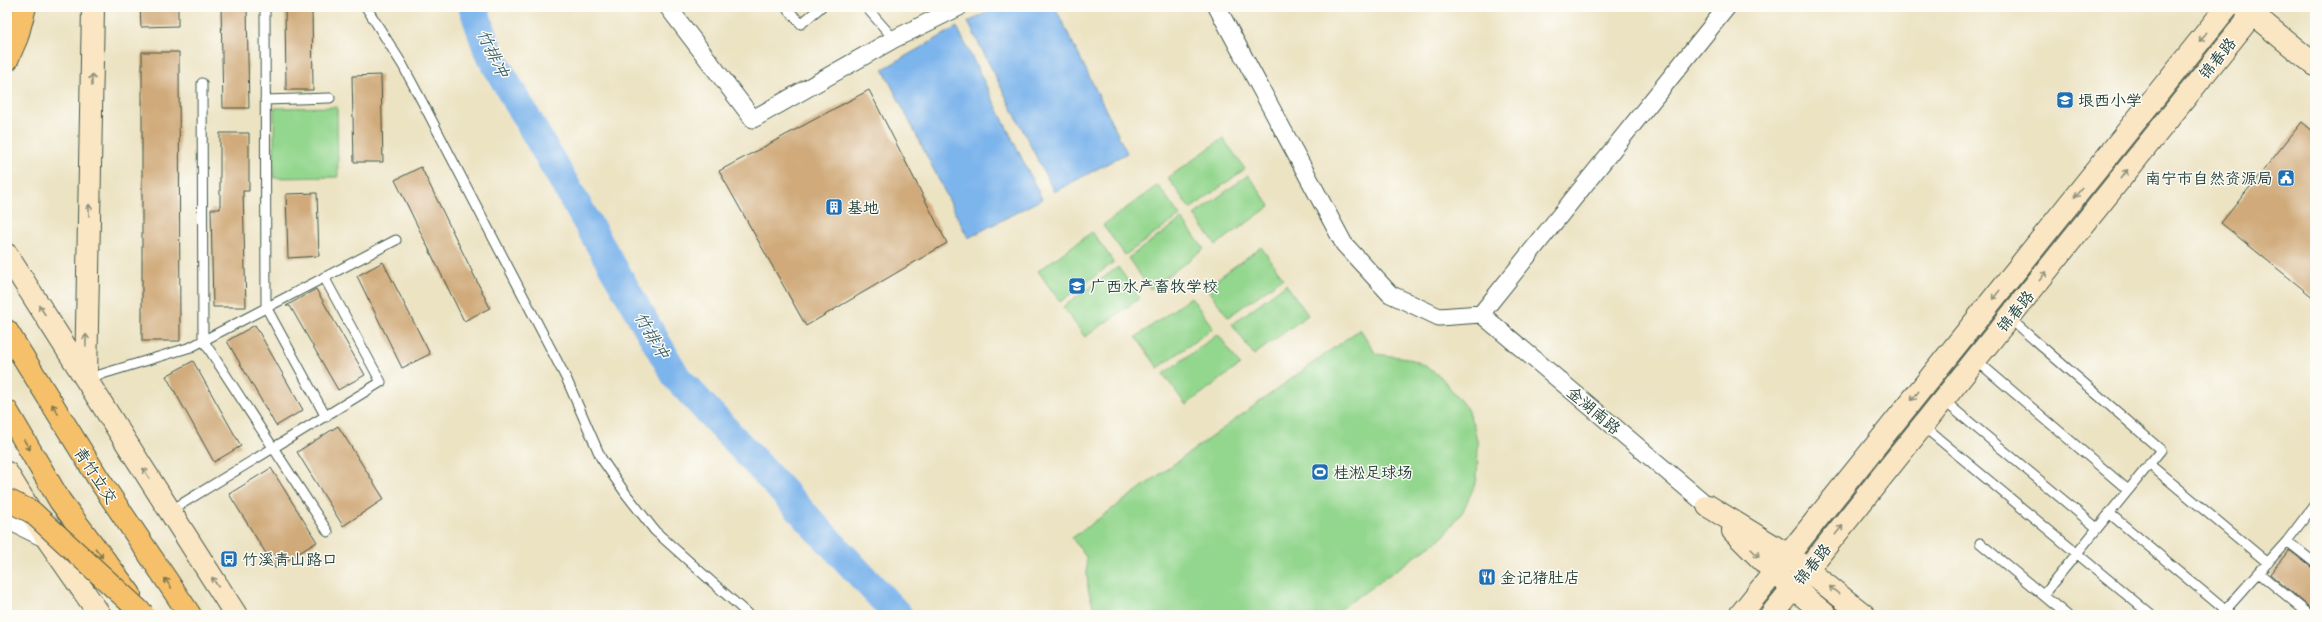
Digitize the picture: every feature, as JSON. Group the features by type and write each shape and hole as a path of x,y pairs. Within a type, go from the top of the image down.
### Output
{"highway":[{"path":"7,60 17,37 25,7"},
{"name":"青竹立交","path":"7,331 98,478 190,615"},
{"path":"7,411 60,501 145,615"},
{"path":"7,500 32,512 145,615"}],"main road":[{"path":"86,379 93,7"},
{"name":"锦春路","path":"1740,615 2227,7"},
{"path":"2252,9 2315,66"},
{"name":"锦春路","path":"1771,615 1976,360 2252,9"},
{"path":"7,255 236,615"},
{"path":"7,473 48,540 100,615"},
{"path":"1708,506 1788,554 1864,615"},
{"path":"1708,506 1774,572 1826,615"}],"street":[{"path":"668,7 753,119 894,39 959,7"},
{"path":"1217,7 1344,244 1390,294 1439,317 1481,314 1727,7"},
{"name":"金湖南路","path":"1481,314 1708,506"},
{"path":"7,520 48,540"}],"lane":[{"path":"265,7 266,307 326,417"},
{"path":"366,7 402,64 455,165 567,380 601,458 626,494 655,531 749,615"},
{"path":"786,7 801,24 821,7"},
{"path":"866,7 894,39"},
{"path":"202,83 203,340 328,532"},
{"path":"265,100 330,98"},
{"path":"86,379 191,347 396,240"},
{"path":"170,511 381,382 324,277"},
{"path":"2009,318 2161,450 2043,595"},
{"path":"1976,360 2128,490"},
{"path":"1943,400 2096,528"},
{"path":"1923,426 2151,615"},
{"path":"2150,464 2268,563"},
{"path":"2109,513 2226,613 2288,541 2315,504"},
{"path":"2288,541 2315,563"},
{"path":"1980,543 2067,615"},
{"path":"2259,573 2310,615"}],"green space":[{"path":"337,107 338,177 274,178 274,108"},
{"path":"1223,138 1245,169 1190,209 1168,178"},
{"path":"1248,175 1270,206 1216,245 1194,215"},
{"path":"1158,185 1180,216 1125,255 1103,225"},
{"path":"1182,219 1204,249 1150,289 1128,258"},
{"path":"1092,232 1114,262 1060,302 1038,271"},
{"path":"1261,247 1283,278 1228,317 1206,287"},
{"path":"1118,267 1140,298 1085,337 1063,307"},
{"path":"1286,284 1308,315 1254,355 1232,324"},
{"path":"1191,297 1213,328 1158,368 1136,337"},
{"name":"桂淞足球场","path":"1360,329 1376,354 1407,358 1424,365 1441,377 1467,409 1474,427 1478,446 1477,480 1463,511 1443,537 1332,615 1096,615 1088,589 1086,557 1072,538"},
{"path":"1218,334 1240,365 1186,405 1163,374"}],"water":[{"path":"997,7 1055,7 1127,153 1054,192 968,22"},
{"path":"957,27 1042,199 968,238 883,69"}],"building":[{"path":"140,7 178,7 178,26 141,27"},
{"path":"221,7 247,7 249,108 223,108"},
{"path":"285,7 312,7 313,90 286,90"},
{"path":"142,52 179,52 180,341 142,341"},
{"path":"381,75 383,162 354,162 352,76"},
{"name":"基地","path":"869,90 947,243 806,326 719,171"},
{"name":"南宁市自然资源局","path":"2302,122 2315,133 2315,299 2221,223"},
{"path":"220,133 249,133 249,191 243,191 246,307 213,307 211,209 220,209"},
{"path":"421,167 490,308 464,321 395,180"},
{"path":"317,193 319,256 288,258 286,194"},
{"path":"383,262 430,354 402,368 357,276"},
{"path":"316,289 365,375 338,390 290,306 286,306"},
{"path":"255,325 303,410 276,426 227,341"},
{"path":"193,361 241,446 214,462 166,376"},
{"path":"338,426 384,499 343,526 297,452"},
{"path":"271,468 317,542 275,568 229,494"},
{"path":"2289,550 2315,570 2315,612 2270,574"}],"waterway":[{"name":"竹排冲","path":"473,7 488,51 677,378 898,615"}],"place":[{"name":"埌西小学","path":"2065,100"},
{"name":"南宁市自然资源局","path":"2286,178"},
{"name":"基地","path":"834,207"},
{"name":"广西水产畜牧学校","path":"1077,286"},
{"name":"桂淞足球场","path":"1320,472"},
{"name":"竹溪青山路口","path":"229,559"},
{"name":"金记猪肚店","path":"1487,577"}]}
